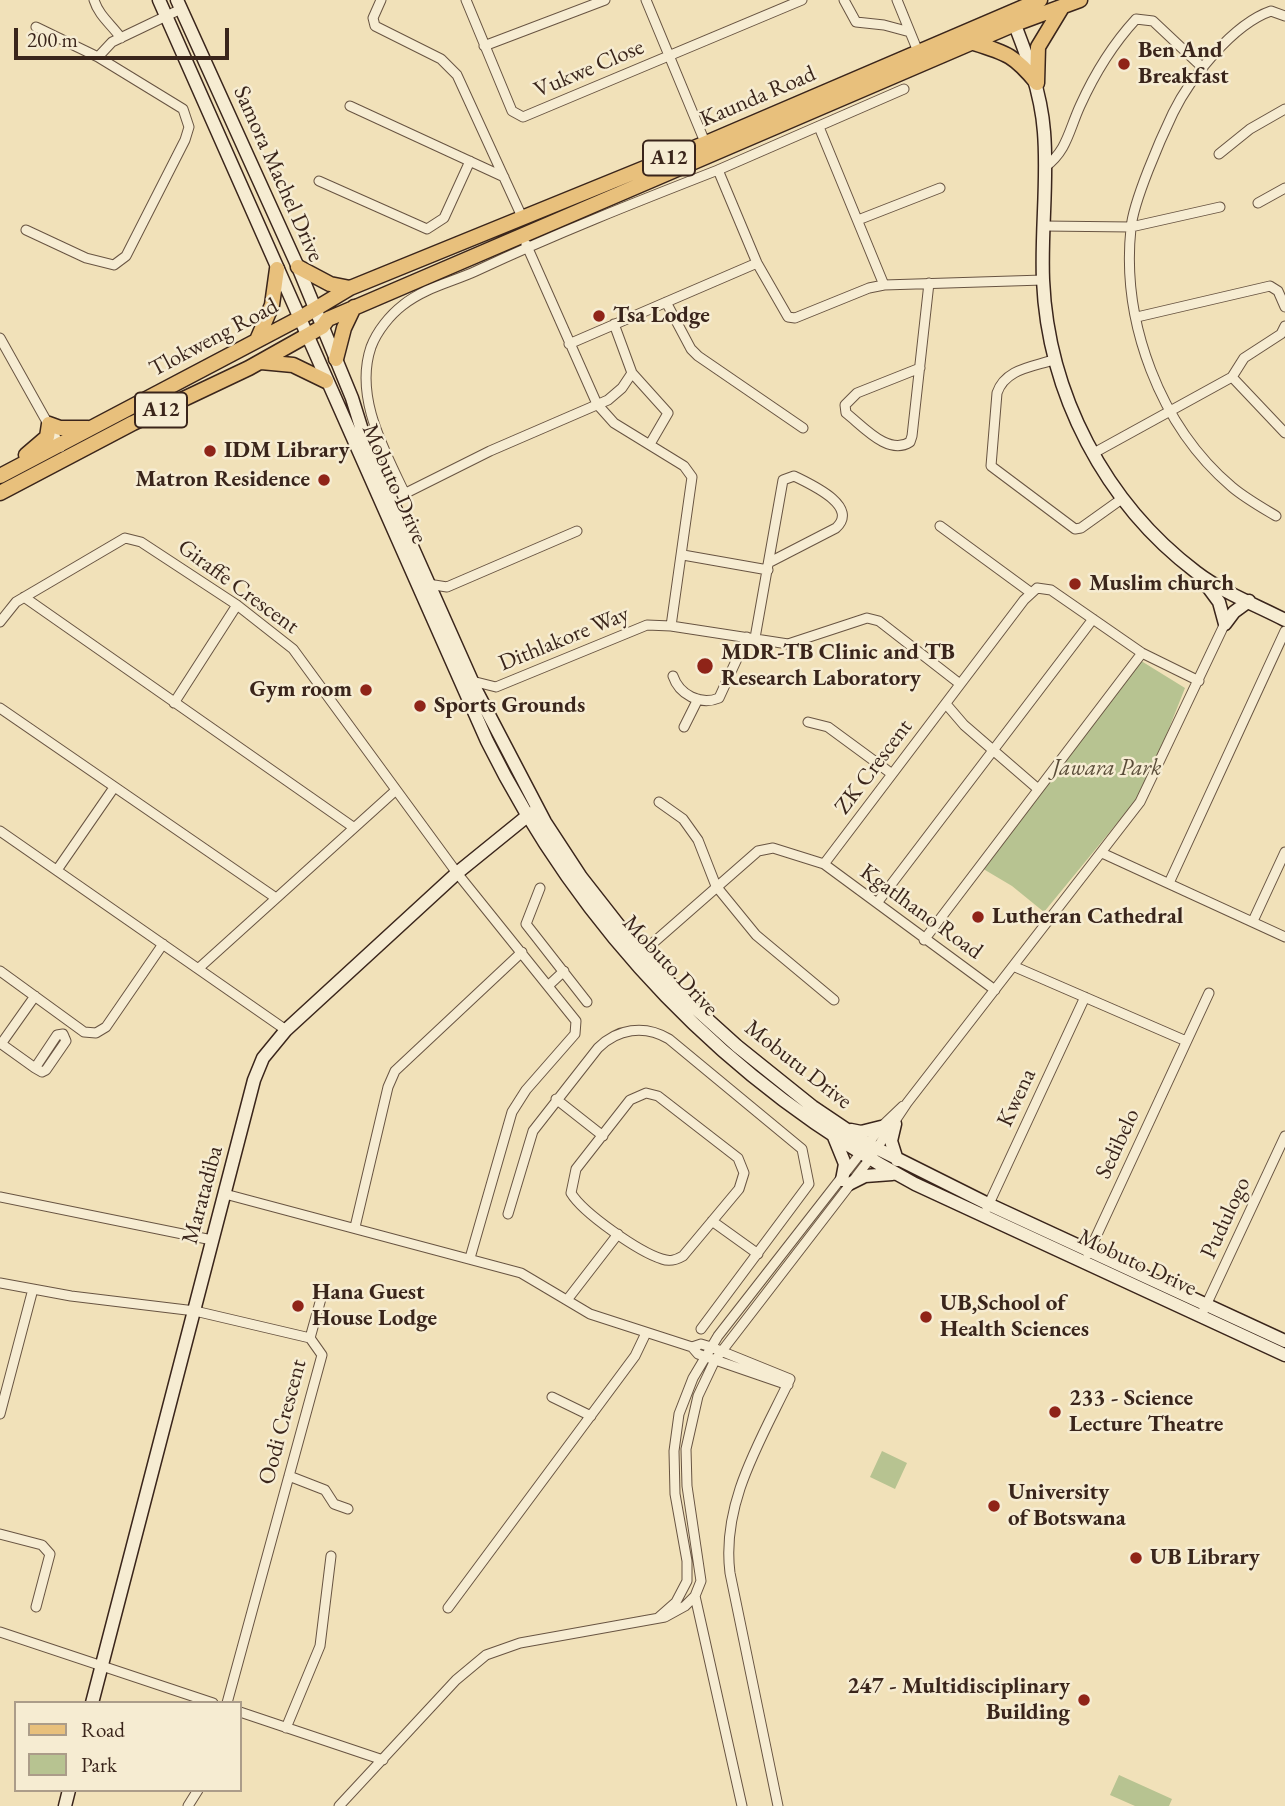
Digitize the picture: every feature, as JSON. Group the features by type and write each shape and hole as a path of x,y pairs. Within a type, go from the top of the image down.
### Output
{"main road":[{"name":"Samora Machel Drive","path":"159,0 300,318"},
{"name":"Kaunda Road","path":"974,43 1040,0"},
{"name":"Kaunda Road","path":"322,327 328,318 919,54 1012,18 1061,9 1080,0"},
{"name":"Samora Machel Drive","path":"179,4 298,267 322,327"},
{"path":"1061,9 1038,47 1037,83 1044,131 1043,280 1053,360 1072,414 1092,454 1143,523 1197,572 1219,602 1225,624"},
{"path":"1012,18 1037,83"},
{"path":"974,43 1009,53 1020,61 1037,83"},
{"name":"A12","path":"708,149 974,43"},
{"name":"Kaunda Road","path":"300,318 350,288 523,230"},
{"path":"298,267 330,284 350,288"},
{"path":"257,340 272,306 277,269"},
{"path":"336,359 344,328 354,307"},
{"path":"300,318 308,334"},
{"name":"Tlokweng Road","path":"0,476 300,318"},
{"name":"Tlokweng Road","path":"0,493 250,368 322,327"},
{"name":"Mobutu Drive","path":"322,327 366,443 484,706 537,808 580,877 651,963 737,1046 813,1107 844,1127 869,1152 897,1160 986,1210 1203,1311 1285,1341"},
{"name":"Mobuto Drive","path":"308,334 326,381 465,695 517,802 571,885 631,959 679,1010 732,1060 832,1135 869,1152 896,1174 986,1210"},
{"path":"250,368 259,363 285,363 326,381"},
{"path":"24,463 24,458 47,437 49,424 60,428 91,428"},
{"path":"1197,572 1285,620"},
{"path":"1225,624 1244,598"},
{"path":"517,802 517,813 510,829 536,834"},
{"name":"Maratadiba","path":"93,1701 258,1069 271,1046 286,1030 457,873 537,808"},
{"path":"895,1124 891,1141 897,1160"},
{"path":"844,1127 861,1132 881,1128"},
{"path":"832,1135 844,1158 846,1182 873,1175 896,1174"},
{"name":"Mobuto Drive","path":"1203,1311 1285,1355"}],"street":[{"path":"94,0 99,15 109,22 121,38"},
{"path":"382,0 375,11 373,23 448,64 466,91 504,177 569,344 597,404 614,423 684,466 692,477 671,625"},
{"path":"466,0 484,46 605,0"},
{"path":"646,0 708,149"},
{"name":"Vukwe Close","path":"484,46 512,111 523,117 802,0"},
{"path":"844,0 856,22 911,32"},
{"path":"897,0 919,54"},
{"path":"98,57 109,45 166,17 179,4"},
{"path":"1276,516 1241,494 1219,475 1170,412 1151,375 1132,288 1130,227 1165,130 1178,103 1203,68 1248,23 1271,11 1285,16"},
{"path":"1045,167 1063,149 1093,79 1121,35 1136,19 1153,21 1203,68"},
{"path":"26,230 86,258 114,265 126,256 185,140 188,117 183,109 98,57 36,27"},
{"path":"405,494 376,433 369,399 367,364 380,329 403,305 523,230 718,170 904,89"},
{"path":"350,106 504,177"},
{"path":"1219,154 1250,129 1285,109"},
{"path":"819,127 884,285"},
{"path":"319,181 427,229 444,218 470,161"},
{"path":"718,170 758,263 788,317 793,319 869,288 884,285 1043,280"},
{"path":"859,220 940,188"},
{"path":"1258,203 1285,188"},
{"path":"1044,226 1130,227 1220,207"},
{"path":"569,344 758,263"},
{"path":"920,368 857,393 845,405 846,413 888,445 897,448 908,444 912,436 920,368 929,283"},
{"path":"1137,317 1270,286 1278,291 1285,307"},
{"path":"666,302 691,349 698,356 803,428"},
{"path":"614,324 632,373 668,413 650,444"},
{"path":"1092,454 1232,377 1244,358 1281,334 1285,326"},
{"path":"0,338 67,458"},
{"path":"1053,360 1009,375 1001,382 997,393 991,466 1075,529 1081,528 1123,498"},
{"path":"391,501 491,451 614,396 632,373"},
{"path":"1232,377 1285,433"},
{"path":"673,676 681,690 698,699 714,701 722,694 751,637 769,566 783,480 794,475 836,503 843,512 843,520 836,528 769,566 683,555"},
{"path":"940,526 1030,592 1043,587 1052,590 1142,653 1199,681"},
{"path":"428,583 447,587 577,531"},
{"name":"Giraffe Crescent","path":"0,622 24,597 125,538 141,542 237,606 281,639 304,662 457,873 576,1021 577,1030 526,1090 512,1112 470,1258"},
{"path":"438,605 447,587"},
{"name":"ZK Crescent","path":"824,864 1030,592"},
{"path":"24,597 353,827"},
{"path":"174,703 237,606"},
{"name":"Dithlakore Way","path":"472,681 496,687 646,625 671,625 788,644 873,618 960,684"},
{"path":"877,903 1093,619"},
{"path":"657,1618 676,1602 687,1581 687,1561 675,1494 674,1451 680,1414 693,1378 705,1356 716,1348 869,1152 895,1124 907,1103 1144,795 1225,624"},
{"path":"1169,883 1285,631"},
{"path":"924,940 1142,653"},
{"path":"484,706 496,687"},
{"path":"684,727 698,699"},
{"path":"946,704 1038,789"},
{"path":"0,708 113,789 276,898"},
{"path":"808,722 828,727 891,774"},
{"path":"57,870 113,789"},
{"path":"199,968 395,791"},
{"path":"659,802 683,819 698,840 716,886 756,935 834,1000"},
{"path":"0,831 286,1030"},
{"name":"Kgatlhano Road","path":"716,886 765,849 773,848 824,864 995,990"},
{"path":"1253,921 1285,852"},
{"path":"1102,853 1285,937"},
{"path":"635,946 653,943 716,886"},
{"path":"540,888 526,924 587,1002"},
{"path":"651,963 653,943"},
{"path":"0,971 84,1032 96,1033 106,1027 163,944"},
{"path":"355,1227 388,1087 395,1071 522,952"},
{"path":"1013,966 1185,1041"},
{"path":"548,986 564,971"},
{"name":"Sedibelo","path":"1087,1257 1209,993"},
{"path":"35,996 0,1044 35,1068"},
{"name":"Kwena","path":"986,1210 1085,997"},
{"path":"508,1214 533,1131 556,1099 608,1038 630,1030 655,1033 669,1039 804,1151 807,1190 701,1329"},
{"path":"646,1093 658,1096 737,1158 742,1167 739,1189 712,1221 683,1256 671,1261 658,1258 618,1234 571,1193 576,1169 630,1100 646,1093"},
{"path":"556,1099 603,1136"},
{"path":"869,1152 881,1128 907,1103"},
{"name":"Pudulogo","path":"1203,1311 1285,1136"},
{"path":"225,1194 470,1258 531,1277 601,1318 692,1347 715,1360 789,1382"},
{"path":"0,1197 212,1240"},
{"path":"712,1221 758,1254"},
{"path":"567,1300 618,1234"},
{"name":"Oodi Crescent","path":"0,1283 195,1311 310,1338 322,1355 228,1701"},
{"path":"0,1414 33,1289"},
{"path":"310,1338 321,1295"},
{"path":"449,1608 635,1356 646,1332"},
{"path":"692,1347 701,1344 716,1348 789,1382"},
{"path":"716,1348 715,1360 698,1396 686,1449 687,1486 701,1569 695,1596 742,1806"},
{"path":"778,1806 730,1573 728,1538 737,1493 789,1382"},
{"path":"552,1397 591,1416"},
{"path":"289,1476 325,1489 334,1504 348,1509"},
{"path":"0,1534 42,1545 50,1554 36,1607"},
{"path":"286,1728 320,1646 331,1556"},
{"path":"339,1806 456,1680 486,1655 520,1643 671,1615 695,1596"},
{"path":"0,1632 208,1701"},
{"path":"242,1713 383,1760"}],"green space":[{"name":"Jawara Park","path":"1138,659 1185,688 1145,789 1044,912 1012,886 980,867"},
{"path":"882,1451 907,1463 895,1489 870,1477"},
{"path":"1119,1775 1172,1799 1169,1806 1135,1806 1110,1795"}],"place":[{"name":"Ben And Breakfast","path":"1124,64"},
{"name":"Tsa Lodge","path":"599,316"},
{"name":"IDM Library","path":"210,451"},
{"name":"Matron Residence","path":"324,480"},
{"name":"Muslim church","path":"1075,584"},
{"name":"MDR-TB Clinic and TB Research Laboratory","path":"705,666"},
{"name":"Gym room","path":"366,690"},
{"name":"Sports Grounds","path":"420,706"},
{"name":"Lutheran Cathedral","path":"978,917"},
{"name":"Hana Guest House Lodge","path":"298,1306"},
{"name":"UB,School of Health Sciences","path":"926,1317"},
{"name":"233 - Science Lecture Theatre","path":"1055,1412"},
{"name":"University of Botswana","path":"994,1506"},
{"name":"UB Library","path":"1136,1558"},
{"name":"247 - Multidisciplinary Building","path":"1084,1700"}]}
